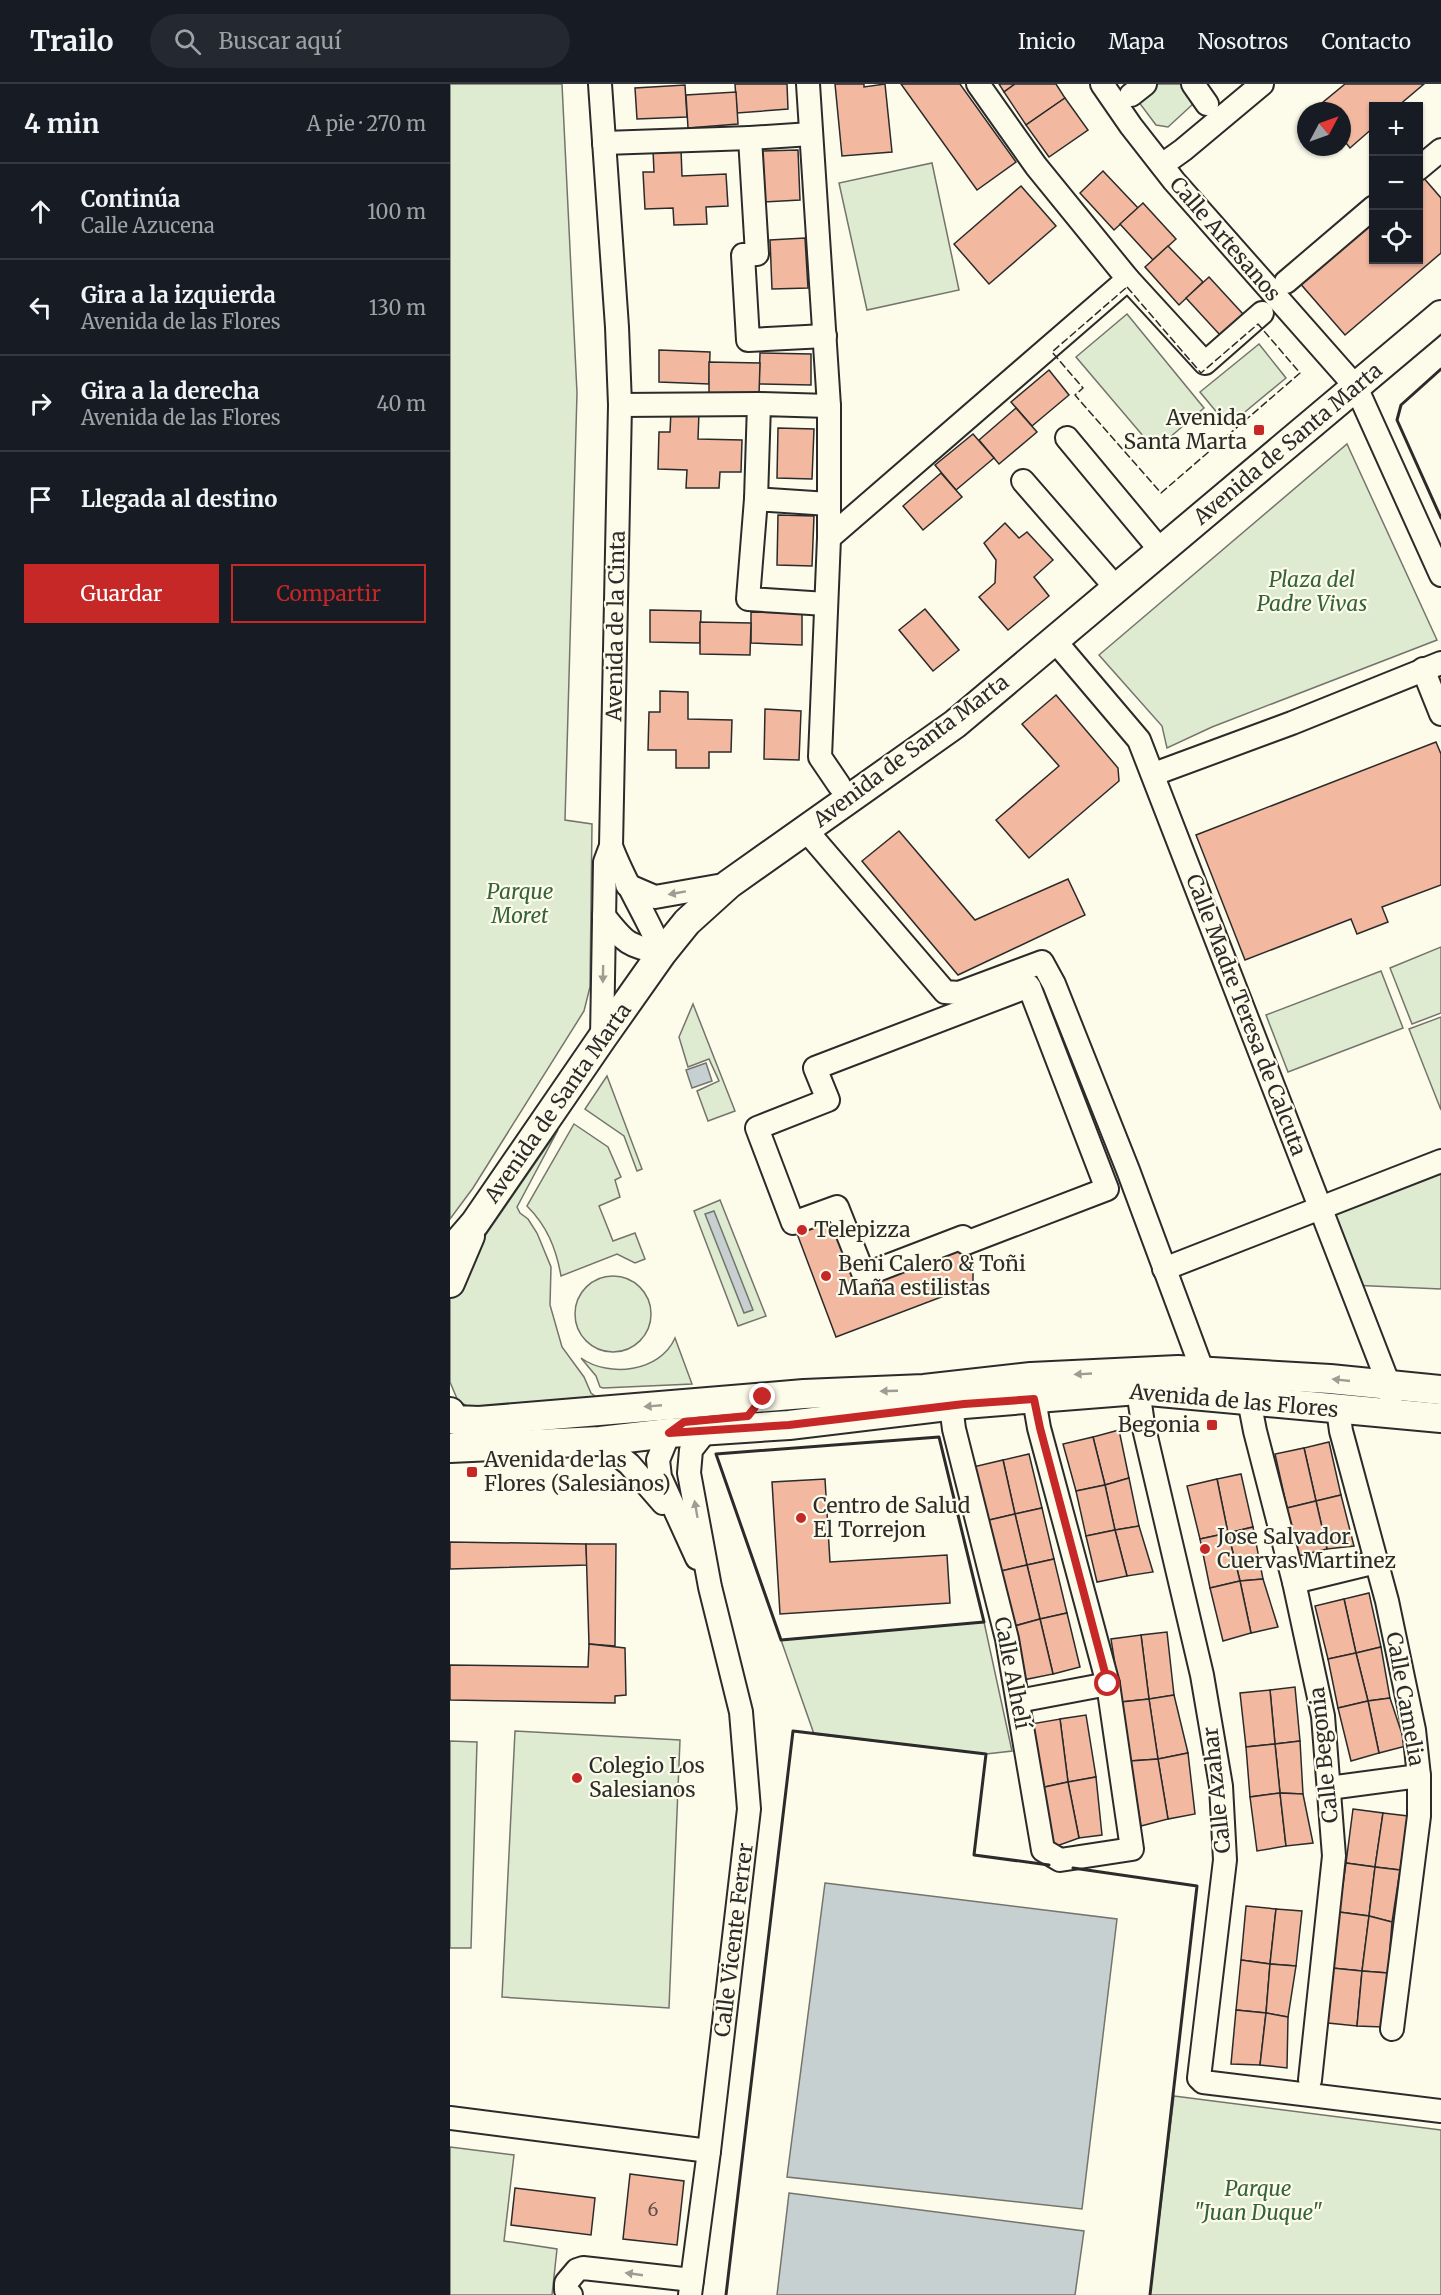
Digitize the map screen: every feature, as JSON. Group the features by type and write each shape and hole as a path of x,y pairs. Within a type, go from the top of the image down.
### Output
{"main road":[{"name":"Avenida de Santa Marta","path":"450,1251 475,1223 602,1038 662,953 687,922 729,884 955,724 1441,315"},
{"name":"Avenida de Santa Marta","path":"450,1283 475,1223"},
{"name":"Avenida de las Flores","path":"450,1448 600,1441 669,1433 789,1425 1034,1399 1134,1381 1178,1370 1329,1379 1441,1390"},
{"name":"Avenida de las Flores","path":"479,1421 763,1397 924,1389 1031,1377 1134,1381 1249,1400 1441,1418"},
{"name":"Avenida de las Flores","path":"669,1433 684,1422 748,1416 763,1397"},
{"path":"450,1412 455,1420 479,1421"},
{"name":"Avenida de las Flores","path":"479,1421 519,1436 647,1426 669,1433"}],"street":[{"name":"Avenida de la Cinta","path":"600,84 617,327 620,405 611,846 605,862 602,1038"},
{"path":"808,84 829,406 829,538 820,757 839,785"},
{"path":"978,84 1036,166 1128,279 1206,363 1262,313"},
{"name":"Calle Artesanos","path":"1102,84 1162,165 1356,387 1441,575"},
{"path":"1193,84 1207,104"},
{"path":"1162,165 1262,84"},
{"path":"604,143 811,134"},
{"path":"750,138 757,254 743,255 748,340 825,336"},
{"path":"1423,166 1441,150"},
{"path":"1286,282 1370,210"},
{"path":"829,538 1128,279"},
{"path":"759,404 756,499 748,599 826,604"},
{"path":"620,405 829,406"},
{"path":"1066,438 1161,551"},
{"path":"1023,481 1117,589"},
{"path":"756,499 829,504"},
{"name":"Calle Madre Teresa de Calcuta","path":"1055,641 1139,740 1154,774 1389,1385 1394,1414"},
{"path":"1154,774 1292,723 1432,666 1441,714"},
{"path":"805,829 945,992 959,993 1042,962 1054,984 1128,1170 1203,1372"},
{"name":"Avenida de la Cinta","path":"611,846 627,885 652,929 662,953"},
{"path":"627,885 655,897 729,884"},
{"path":"604,915 624,941 640,949 662,953"},
{"path":"1029,986 1107,1189 966,1243 963,1237 864,1275 837,1207 793,1223 757,1128 828,1100 815,1068 1029,986"},
{"path":"1164,1269 1441,1161"},
{"name":"Calle Azahar","path":"1134,1381 1202,1675 1221,1786 1225,1860 1199,2079 1203,2082 1441,2111"},
{"path":"1018,1701 1108,1684 1034,1399"},
{"name":"Calle Begonia","path":"1249,1400 1254,1431 1294,1582 1323,1716 1334,1856 1310,2080"},
{"name":"Calle Alhelí","path":"951,1406 954,1429 1007,1639 1043,1850 1060,1860 1132,1849 1108,1684"},
{"name":"Calle Camelia","path":"1338,1410 1341,1431 1387,1601 1414,1730 1419,1776 1419,1816 1392,2029"},
{"name":"Calle Vicente Ferrer","path":"691,2288 749,1809 741,1712 710,1587 689,1473 691,1450 706,1431"},
{"name":"Calle Vicente Ferrer","path":"669,1433 689,1473"},
{"name":"Calle Vicente Ferrer","path":"669,1433 658,1460 660,1477 710,1587"},
{"name":"Calle Vicente Ferrer","path":"600,1441 629,1464 680,1523"},
{"path":"1294,1582 1376,1562"},
{"path":"1329,1788 1419,1776"},
{"path":"450,2118 709,2151"},
{"path":"571,2295 566,2283 577,2270 584,2268 691,2288"}],"green space":[{"name":"Parque Moret","path":"450,84 562,84 577,393 565,820 592,824 590,987 584,1011 473,1188 450,1219"},
{"path":"1147,84 1182,84 1193,98 1192,105 1168,127 1156,125 1138,101"},
{"path":"932,163 959,290 867,310 839,183"},
{"path":"1127,314 1204,408 1155,450 1076,357"},
{"path":"1259,344 1286,378 1228,426 1200,392"},
{"name":"Plaza del Padre Vivas","path":"1347,444 1437,640 1212,727 1167,748 1162,726 1099,655"},
{"path":"1441,947 1441,1013 1412,1024 1390,968"},
{"path":"1381,971 1403,1028 1288,1072 1266,1015"},
{"path":"693,1004 735,1111 708,1121 697,1091 719,1081 709,1059 688,1067 679,1037"},
{"path":"1441,1017 1441,1110 1409,1029"},
{"path":"607,1076 642,1169 637,1171 624,1136 585,1109"},
{"path":"574,1124 608,1147 621,1177 615,1180 620,1197 599,1206 613,1241 635,1233 645,1259 635,1263 617,1254 561,1276 550,1238 540,1221 527,1206"},
{"path":"558,1130 517,1207 537,1233 551,1267 550,1305 562,1347 584,1377 591,1393 596,1397 469,1407 458,1401 450,1382 450,1295 456,1278"},
{"path":"1441,1161 1441,1289 1350,1285 1321,1207"},
{"path":"720,1200 766,1316 738,1326 694,1211"},
{"path":"606,1276 620,1276 634,1282 645,1293 651,1307 648,1329 640,1341 620,1352 606,1352 592,1346 581,1335 575,1321 575,1307 581,1293 592,1282"},
{"path":"675,1338 692,1384 603,1388 600,1387 596,1376 581,1358 605,1368 633,1368 646,1365 658,1358"},
{"path":"984,1622 1012,1751 986,1754 814,1734 781,1640"},
{"path":"515,1731 680,1740 669,2008 502,1997"},
{"path":"450,1741 477,1742 471,1948 450,1948"},
{"name":"Parque \"Juan Duque\"","path":"1174,2096 1441,2130 1441,2295 1150,2295"},
{"path":"450,2147 514,2155 504,2241 557,2249 552,2295 450,2295"}],"shaded area":[{"path":"706,1063 712,1081 692,1088 686,1070"},
{"path":"714,1211 753,1310 744,1313 705,1214"},
{"path":"825,1883 1117,1919 1082,2209 787,2177"},
{"path":"789,2193 1084,2231 1075,2295 777,2295"}],"building":[{"path":"735,84 787,84 788,109 737,113"},
{"path":"835,84 864,84 864,87 885,84 892,152 842,156"},
{"path":"901,84 960,84 1016,162 977,190"},
{"path":"999,84 1015,84 1004,92"},
{"path":"1015,84 1056,84 1065,98 1026,125 1004,92"},
{"path":"1345,84 1424,84 1403,102 1369,102 1369,131 1351,147 1351,102 1323,102"},
{"path":"685,85 687,117 637,119 635,88"},
{"path":"736,92 738,124 688,128 686,95"},
{"path":"1065,98 1088,130 1049,157 1026,125"},
{"path":"681,149 682,176 726,174 728,206 706,207 707,224 674,225 673,208 645,209 643,172 654,172 653,150"},
{"path":"798,150 800,200 764,202 762,151"},
{"path":"1103,171 1138,208 1114,230 1080,193"},
{"path":"1423,177 1441,198 1441,253 1345,335 1298,281 1369,221 1369,264 1423,264"},
{"path":"1021,186 1056,226 989,284 954,244"},
{"path":"1143,203 1176,239 1153,260 1120,224"},
{"path":"805,238 808,288 772,289 770,240"},
{"path":"1168,246 1203,282 1179,305 1145,267"},
{"path":"1209,277 1243,314 1220,335 1186,298"},
{"path":"659,350 710,352 709,384 659,382"},
{"path":"760,353 811,354 811,385 759,384"},
{"path":"709,362 760,363 759,395 709,395"},
{"path":"1049,370 1069,395 1032,426 1011,402"},
{"path":"1016,408 1037,432 999,464 979,440"},
{"path":"671,411 699,412 698,439 742,440 741,472 720,472 719,488 686,488 687,470 658,469 659,432 670,432"},
{"path":"778,428 814,429 812,479 777,478"},
{"path":"973,434 994,458 956,490 935,465"},
{"path":"941,473 962,497 923,530 903,506"},
{"path":"778,515 814,516 812,566 777,565"},
{"path":"1005,523 1019,538 1027,532 1053,560 1034,577 1049,596 1008,630 979,597 995,583 996,560 984,543"},
{"path":"925,609 959,650 933,671 899,630"},
{"path":"650,610 701,611 700,643 650,642"},
{"path":"751,612 802,613 802,645 751,643"},
{"path":"700,622 751,623 750,655 700,654"},
{"path":"660,691 688,692 688,719 732,720 731,752 709,752 709,768 676,768 676,750 648,750 649,712 660,712"},
{"path":"1056,695 1118,768 1119,781 1029,858 996,820 1059,766 1022,724"},
{"path":"765,709 801,711 799,760 764,759"},
{"path":"1436,742 1441,754 1441,885 1382,907 1388,922 1357,934 1351,919 1245,960 1196,835"},
{"path":"899,831 975,920 1068,879 1085,915 958,975 862,861"},
{"path":"837,1207 864,1275 963,1237 973,1261 973,1285 836,1337 793,1223"},
{"path":"1119,1430 1129,1478 1105,1485 1093,1437"},
{"path":"1093,1437 1105,1485 1076,1491 1063,1444"},
{"path":"1329,1442 1341,1495 1316,1501 1304,1448"},
{"path":"1304,1448 1316,1501 1287,1508 1275,1454"},
{"path":"1029,1454 1042,1508 1015,1514 1003,1460"},
{"path":"1003,1460 1015,1514 985,1521 973,1467"},
{"path":"1241,1474 1253,1527 1228,1533 1217,1479"},
{"path":"1129,1478 1139,1526 1115,1530 1105,1485"},
{"name":"Centro de Salud El Torrejon","path":"825,1479 830,1562 947,1555 950,1603 780,1614 772,1482"},
{"path":"1217,1479 1228,1533 1200,1539 1187,1486"},
{"path":"1105,1485 1115,1530 1086,1536 1076,1491"},
{"path":"1341,1495 1354,1546 1327,1549 1316,1501"},
{"path":"1316,1501 1327,1549 1298,1556 1287,1508"},
{"path":"1042,1508 1054,1559 1027,1565 1015,1514"},
{"path":"1015,1514 1027,1565 997,1572 985,1521"},
{"path":"1139,1526 1153,1572 1127,1576 1115,1530"},
{"path":"1253,1527 1263,1579 1240,1581 1228,1533"},
{"path":"1115,1530 1127,1576 1097,1582 1086,1536"},
{"path":"1228,1533 1240,1581 1210,1588 1200,1539"},
{"path":"450,1542 586,1544 587,1565 450,1569"},
{"path":"586,1544 616,1544 615,1646 589,1644"},
{"path":"1054,1559 1067,1613 1040,1619 1027,1565"},
{"path":"1027,1565 1040,1619 1011,1627 997,1572"},
{"path":"1263,1579 1278,1627 1251,1633 1240,1581"},
{"path":"1240,1581 1251,1633 1223,1641 1210,1588"},
{"path":"1369,1593 1381,1647 1356,1653 1344,1599"},
{"path":"1344,1599 1356,1653 1328,1659 1315,1606"},
{"path":"1067,1613 1080,1667 1053,1674 1040,1619"},
{"path":"1040,1619 1053,1674 1023,1680 1011,1627"},
{"path":"1167,1632 1174,1695 1149,1699 1141,1635"},
{"path":"1141,1635 1149,1699 1121,1702 1111,1639"},
{"path":"589,1644 625,1648 626,1695 615,1696 615,1703 450,1700 450,1665 588,1667"},
{"path":"1381,1647 1390,1698 1368,1701 1356,1653"},
{"path":"1356,1653 1368,1701 1338,1708 1328,1659"},
{"path":"1295,1687 1300,1741 1275,1744 1270,1690"},
{"path":"1270,1690 1275,1744 1246,1747 1240,1693"},
{"path":"1174,1695 1188,1753 1158,1759 1149,1699"},
{"path":"1390,1698 1406,1746 1379,1753 1368,1701"},
{"path":"1149,1699 1158,1759 1130,1761 1121,1702"},
{"path":"1368,1701 1379,1753 1351,1761 1338,1708"},
{"path":"1086,1715 1096,1777 1068,1782 1060,1719"},
{"path":"1060,1719 1068,1782 1040,1788 1031,1724"},
{"path":"1300,1741 1303,1794 1280,1793 1275,1744"},
{"path":"1275,1744 1280,1793 1250,1797 1246,1747"},
{"path":"1188,1753 1195,1814 1168,1819 1158,1759"},
{"path":"1158,1759 1168,1819 1141,1826 1130,1761"},
{"path":"1096,1777 1102,1835 1079,1838 1068,1782"},
{"path":"1068,1782 1079,1838 1054,1847 1040,1788"},
{"path":"1280,1793 1286,1846 1257,1851 1250,1797"},
{"path":"1280,1793 1303,1794 1313,1843 1286,1846"},
{"path":"1353,1809 1383,1813 1375,1867 1346,1863"},
{"path":"1383,1813 1408,1816 1400,1870 1375,1867"},
{"path":"1346,1863 1375,1867 1369,1916 1339,1912"},
{"path":"1375,1867 1400,1870 1392,1922 1369,1916"},
{"path":"1246,1906 1276,1909 1270,1964 1241,1960"},
{"path":"1276,1909 1302,1911 1296,1966 1270,1964"},
{"path":"1339,1912 1369,1916 1362,1971 1332,1968"},
{"path":"1369,1916 1392,1922 1388,1973 1362,1971"},
{"path":"1241,1960 1270,1964 1266,2013 1236,2010"},
{"path":"1270,1964 1296,1966 1288,2017 1266,2013"},
{"path":"1332,1968 1362,1971 1357,2026 1328,2023"},
{"path":"1362,1971 1388,1973 1383,2027 1357,2026"},
{"path":"1236,2010 1266,2013 1260,2065 1231,2064"},
{"path":"1266,2013 1288,2017 1287,2068 1260,2065"},
{"path":"630,2174 684,2181 677,2245 623,2239"},
{"path":"515,2188 595,2198 591,2235 511,2225"}],"fence":[{"path":"1127,287 1201,373 1258,324 1300,373 1161,493 1075,395 1083,388 1052,352 1127,287"}],"wall":[{"path":"1441,369 1401,405 1397,420 1441,518"},
{"path":"939,1437 984,1622 781,1640 716,1454 939,1437"},
{"path":"726,2295 793,1731 986,1754 974,1855 1049,1865"},
{"path":"1073,1868 1197,1886 1150,2295"}],"place":[{"name":"Avenida Santa Marta","path":"1259,430"},
{"name":"Telepizza","path":"802,1230"},
{"name":"Beni Calero & Toñi Maña estilistas","path":"826,1276"},
{"name":"Begonia","path":"1212,1425"},
{"name":"Avenida de las Flores (Salesianos)","path":"472,1472"},
{"name":"Centro de Salud El Torrejon","path":"801,1518"},
{"name":"Jose Salvador Cuervas Martinez","path":"1205,1549"},
{"name":"Colegio Los Salesianos","path":"577,1778"}],"route":[{"path":"763,1397 748,1416 684,1422 669,1433 789,1425 964,1404 1034,1399 1108,1684"}]}
